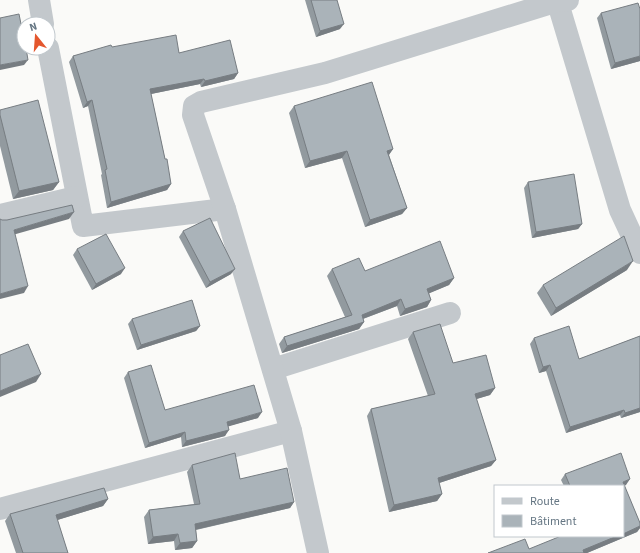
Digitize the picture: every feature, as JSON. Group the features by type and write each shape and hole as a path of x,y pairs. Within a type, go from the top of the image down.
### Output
{"street":[{"path":"39,0 42,16"},
{"path":"318,553 291,431 225,209 193,115 194,106 201,102 325,74 561,0 620,210 640,253"},
{"path":"50,56 76,197 83,226 225,209"},
{"path":"0,214 76,197"},
{"path":"273,370 450,313"},
{"path":"0,509 291,431"}],"building":[{"path":"311,0 337,0 344,24 320,31"},
{"path":"638,3 640,9 640,56 615,63 601,13"},
{"path":"19,14 19,16 16,16 16,56 27,56 28,60 0,65 0,18"},
{"path":"176,35 179,53 230,40 238,73 205,81 204,79 150,89 165,159 167,159 171,184 111,202 105,170 107,169 92,100 87,102 73,56 111,45 112,47"},
{"path":"372,82 393,149 387,151 407,208 370,220 347,151 310,161 294,106"},
{"path":"38,100 59,182 19,191 0,110"},
{"path":"574,174 582,224 536,232 528,182"},
{"path":"72,205 74,212 14,230 28,286 0,294 0,219 7,220"},
{"path":"210,218 235,269 210,282 183,231"},
{"path":"106,234 125,268 96,284 77,249"},
{"path":"624,236 633,261 556,308 543,285"},
{"path":"440,241 454,278 427,289 431,300 405,309 401,299 362,315 364,322 287,346 284,337 352,315 332,269 359,258 365,271"},
{"path":"192,300 200,326 141,345 132,319"},
{"path":"440,324 453,363 486,355 495,388 475,394 496,460 438,478 442,494 394,505 371,409 435,394 413,332"},
{"path":"569,326 579,359 640,336 640,408 625,413 624,410 570,427 550,365 543,367 534,338"},
{"path":"28,344 41,374 0,391 0,355"},
{"path":"151,365 165,410 254,385 262,412 227,422 229,430 186,441 185,432 149,443 128,372"},
{"path":"235,453 240,479 287,468 294,502 195,524 197,541 180,543 178,534 153,537 149,510 200,504 192,465"},
{"path":"621,453 630,479 623,482 640,526 624,534 624,485 570,485 565,474"},
{"path":"104,488 108,499 56,515 68,553 23,553 10,514"},
{"path":"559,537 615,537 583,550 584,553 488,553 525,539 529,549"}]}
